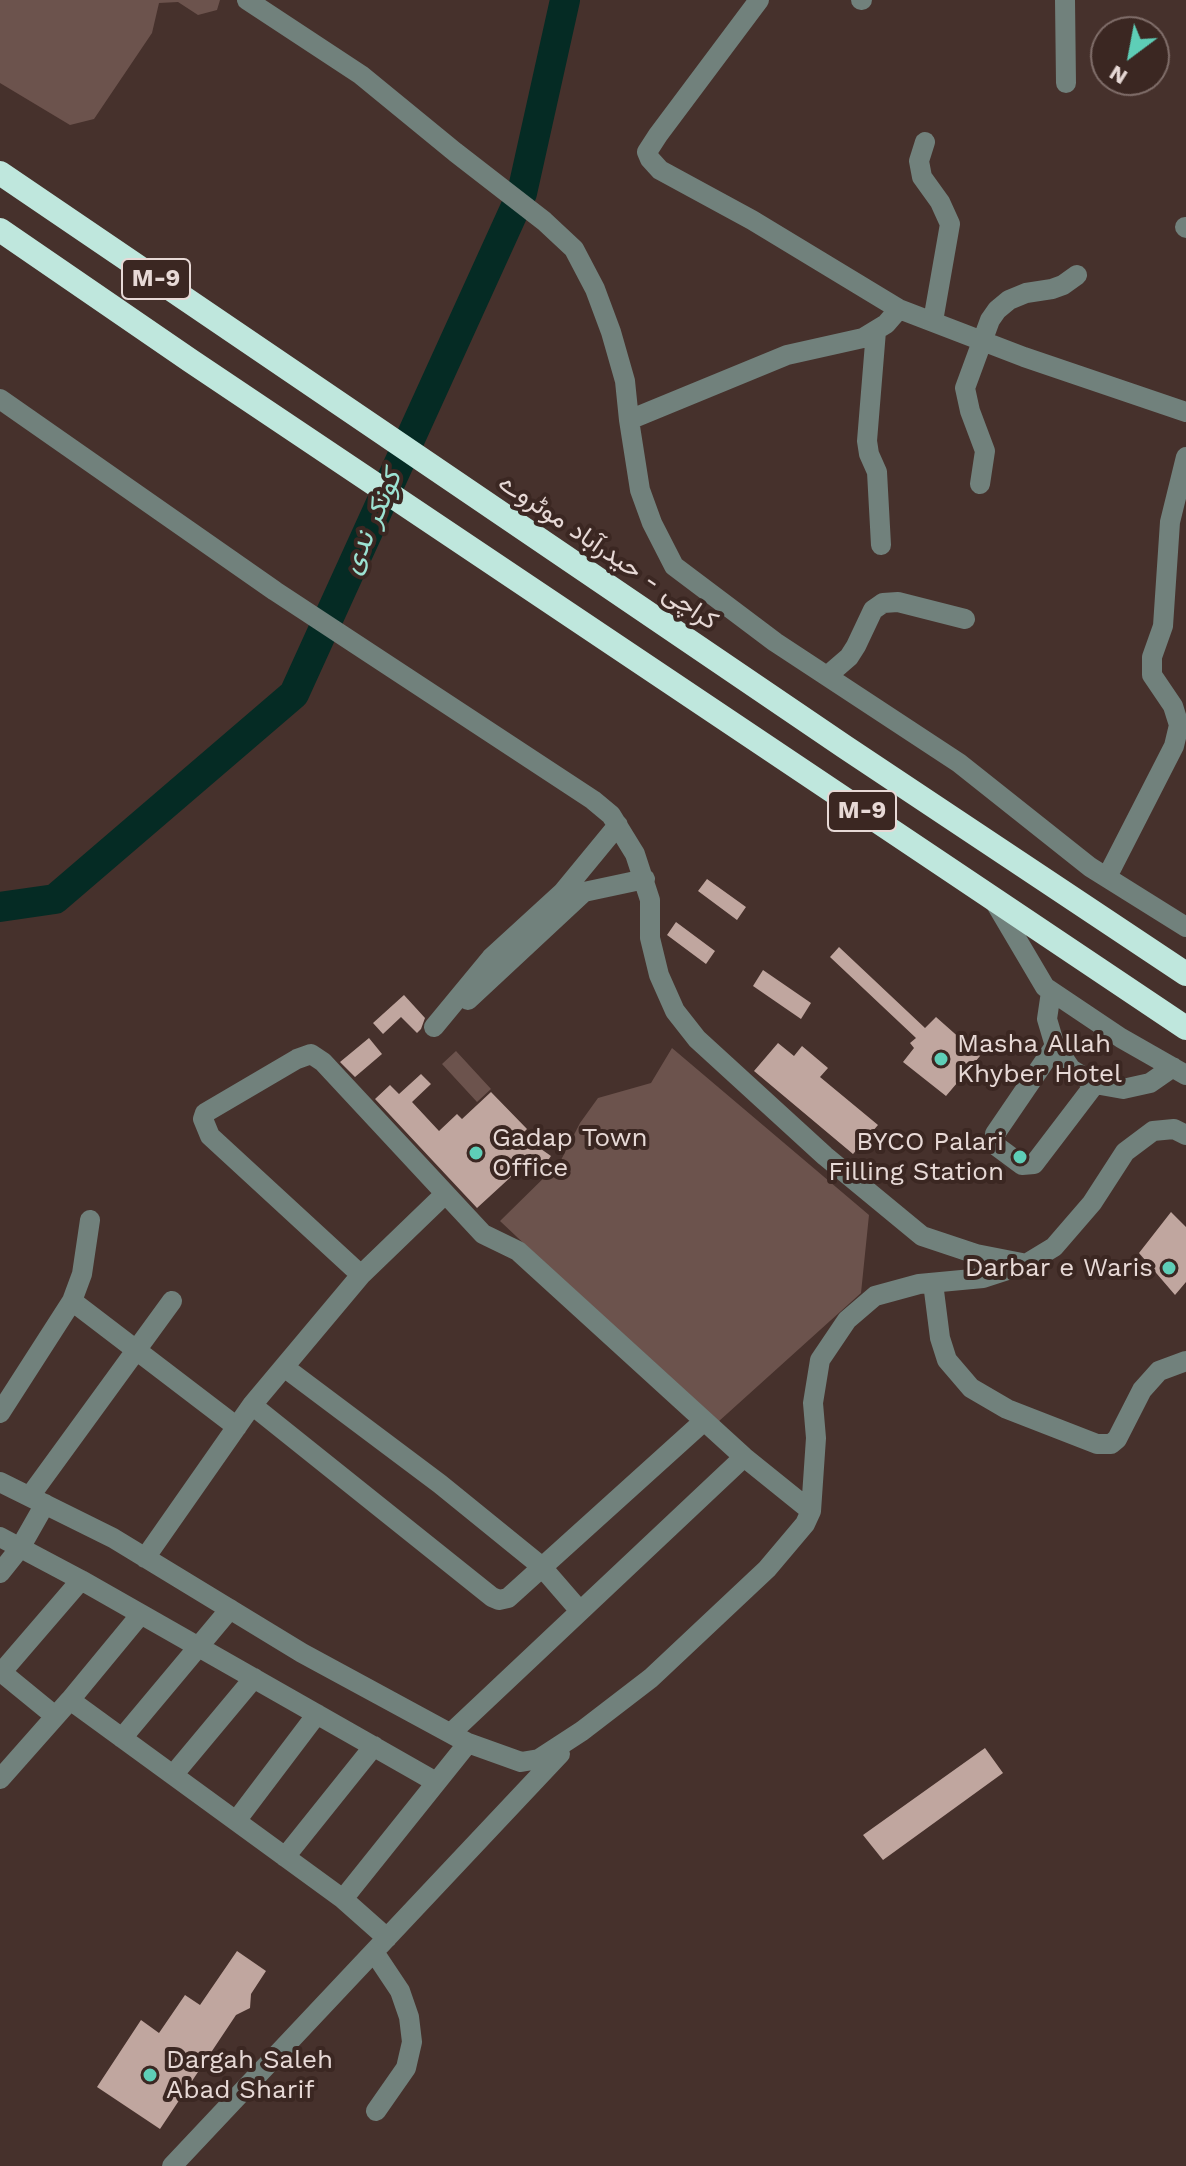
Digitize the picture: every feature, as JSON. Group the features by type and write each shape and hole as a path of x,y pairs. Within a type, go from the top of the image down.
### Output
{"highway":[{"name":"کراچی - حیدرآباد موٹروے","path":"0,173 845,747 1186,974"},
{"name":"M-9","path":"0,230 1186,1028"}],"street":[{"path":"247,0 361,75 544,221 574,249 595,289 611,332 625,381 640,490 652,523 674,566 775,642 959,763 1090,867 1186,927"},
{"path":"759,0 647,152 660,170 752,220 899,309 1038,362 1186,412"},
{"path":"1065,0 1066,83"},
{"path":"925,142 919,161 922,177 940,202 950,224 933,321"},
{"path":"980,484 985,451 965,388 990,320 1009,300 1063,285 1077,275"},
{"path":"629,420 787,355 863,338 876,331 899,309"},
{"path":"876,331 867,441 877,472 881,545"},
{"path":"0,399 275,591 449,704 611,815 635,854 645,879 650,900 650,938 659,975 675,1011 697,1039 825,1156 922,1236 976,1254 1026,1264"},
{"path":"1107,877 1174,746 1179,725 1173,706 1152,675 1152,657 1163,626 1170,522 1186,457"},
{"path":"827,676 849,657 873,610 883,603 898,602 965,619"},
{"path":"618,825 562,893 484,954 434,1027 479,991 584,892 645,879"},
{"path":"993,899 1045,987 1121,1038 1180,1071"},
{"path":"1051,992 1047,1019 1055,1046 1071,1069 1095,1084 1123,1089 1150,1083 1180,1071"},
{"path":"1055,1046 995,1134 995,1145 1022,1165 1034,1164 1095,1084"},
{"path":"361,1275 210,1136 203,1119 205,1113 297,1059 311,1054 323,1062 483,1234 518,1251 744,1457 811,1511"},
{"path":"0,1482 113,1538 302,1653 408,1711 521,1762 539,1759 582,1731 651,1678 767,1569 805,1524 811,1511 816,1438 813,1403 820,1360 847,1320 875,1296 919,1284 983,1278 1026,1264 1054,1247 1092,1203 1125,1152 1153,1131 1174,1129 1186,1135"},
{"path":"145,1558 252,1405 361,1275 445,1194"},
{"path":"0,1413 72,1301 82,1274 90,1220"},
{"path":"933,1283 940,1338 947,1360 971,1388 1007,1409 1097,1444 1111,1444 1117,1439 1142,1390 1159,1371 1186,1361"},
{"path":"72,1301 237,1427"},
{"path":"0,1573 20,1548 38,1500 172,1301"},
{"path":"284,1367 440,1484 541,1566 580,1611"},
{"path":"252,1405 499,1600 508,1598 704,1421"},
{"path":"343,1899 436,1782 460,1737 580,1611 744,1457"},
{"path":"0,1537 436,1782"},
{"path":"55,1716 0,1672 81,1580"},
{"path":"122,1738 230,1609"},
{"path":"0,1779 141,1614"},
{"path":"173,1775 254,1678"},
{"path":"70,1700 343,1899 381,1945 409,2017 412,2042 406,2068 376,2111"},
{"path":"236,1821 317,1714"},
{"path":"172,2166 582,1731"},
{"path":"285,1857 374,1746"}],"shaded area":[{"path":"0,0 220,0 217,10 198,15 178,2 159,3 152,33 94,119 70,125 0,83"},
{"path":"672,1048 869,1215 861,1293 718,1422 691,1401 500,1221 560,1162 580,1123 598,1098 651,1083"},
{"path":"456,1051 491,1089 477,1102 442,1064"}],"building":[{"path":"707,879 746,907 737,920 698,891"},
{"path":"676,922 715,951 706,964 667,935"},
{"name":"Masha Allah Khyber Hotel","path":"839,947 925,1028 936,1017 980,1056 946,1096 903,1062 914,1048 910,1043 916,1038 830,957"},
{"path":"763,970 811,1003 801,1019 753,986"},
{"path":"404,995 425,1018 421,1029 417,1033 401,1017 383,1034 373,1023"},
{"path":"369,1038 382,1054 355,1077 340,1062"},
{"path":"778,1043 794,1056 802,1046 828,1068 820,1077 878,1125 853,1154 754,1071"},
{"path":"421,1074 431,1084 412,1102 439,1131 457,1114 462,1119 491,1092 527,1129 521,1135 551,1156 539,1173 525,1164 477,1208 375,1099 390,1085 399,1094"},
{"name":"Darbar e Waris","path":"1171,1212 1186,1227 1186,1282 1175,1295 1139,1253"},
{"path":"985,1748 1003,1773 883,1860 863,1835"},
{"path":"237,1951 266,1971 251,1994 250,2008 236,2015 160,2129 97,2087 141,2020 159,2033 185,1995 200,2005"}],"waterway":[{"name":"کونکر ندی","path":"0,907 55,899 294,694 522,193 565,0"}],"place":[{"name":"Masha Allah Khyber Hotel","path":"941,1059"},
{"name":"Gadap Town Office","path":"476,1153"},
{"name":"BYCO Palari Filling Station","path":"1020,1157"},
{"name":"Darbar e Waris","path":"1169,1268"},
{"name":"Dargah Saleh Abad Sharif","path":"150,2075"}]}
